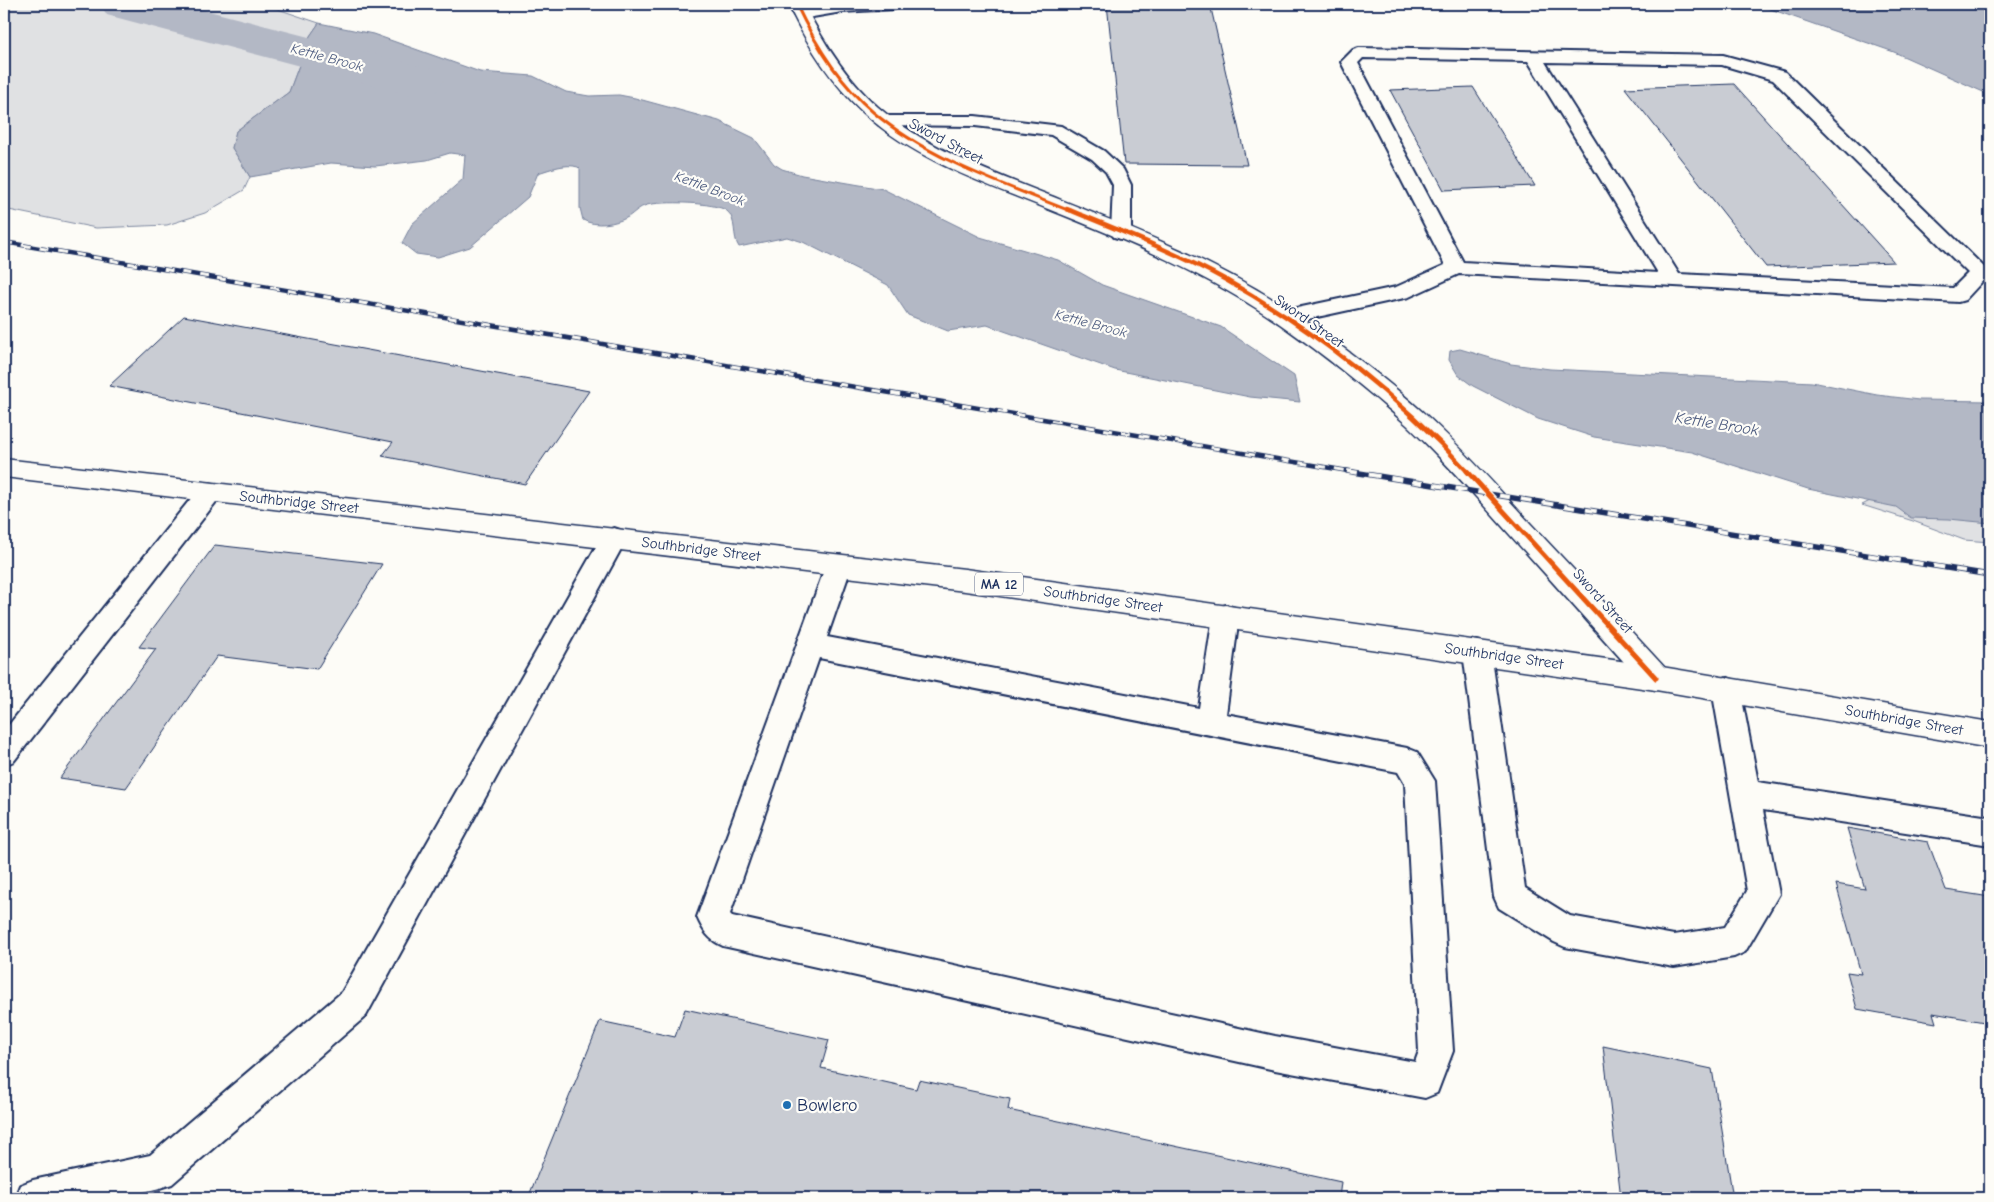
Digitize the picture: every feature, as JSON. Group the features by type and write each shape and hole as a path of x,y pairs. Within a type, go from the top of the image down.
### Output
{"main road":[{"name":"Sword Street","path":"798,9 824,54 841,78 861,100 885,121 924,146 962,166 1121,233 1223,280 1285,317 1399,405 1446,449 1656,678"},
{"name":"Southbridge Street","path":"4,468 965,580 1656,678 1990,735"}],"lane":[{"path":"798,9 894,4"},
{"path":"1285,317 1402,292 1456,268 1958,296 1980,273 1779,76 1723,60 1359,53 1349,62 1456,268"},
{"path":"1534,56 1673,280"},
{"path":"885,121 975,121 1055,130 1098,155 1114,169 1122,185 1121,233"},
{"path":"4,752 210,492"},
{"path":"33,1198 159,1171 354,1004 614,538"},
{"path":"810,645 1407,761 1420,781 1436,1052 1425,1081 1275,1053 723,930 713,917 810,645 839,565"},
{"path":"1211,723 1226,616"},
{"path":"1477,652 1510,898 1565,931 1674,951 1734,941 1763,894 1726,689"},
{"path":"1745,794 1990,831"}],"shaded area":[{"path":"4,4 263,4 319,23 310,36 289,92 236,131 232,148 250,177 244,190 205,213 167,225 96,228 4,209"},
{"path":"1990,492 1990,542 1964,540 1862,505 1876,498"}],"water":[{"path":"1756,4 1990,4 1990,95 1894,52"},
{"path":"319,23 373,34 480,72 533,76 566,92 589,96 619,95 635,98 719,121 754,138 774,164 782,169 802,175 883,189 980,237 1058,260 1102,285 1221,327 1294,376 1300,402 1250,397 1115,370 987,325 948,331 908,315 888,285 803,242 787,237 739,247 730,214 721,208 688,203 654,204 641,207 628,217 618,221 606,224 588,222 583,220 580,208 580,169 573,166 558,167 538,173 528,197 470,247 438,257 416,254 402,243 412,224 463,179 465,155 450,153 427,160 375,166 331,163 250,177 232,148 236,131 289,92 310,36"},
{"path":"1460,349 1511,364 1550,369 1812,382 1877,395 1919,400 1990,401 1990,523 1911,518 1896,507 1808,489 1692,452 1594,437 1538,419 1473,386 1458,375 1449,360 1450,351"}],"building":[{"path":"1107,4 1210,4 1247,165 1124,164"},
{"path":"1734,84 1894,262 1766,267 1625,88"},
{"path":"1473,87 1535,186 1444,190 1390,90"},
{"path":"184,316 589,391 525,484 382,456 393,442 109,386"},
{"path":"215,545 382,564 317,669 217,656 126,788 60,778 156,649 139,647"},
{"path":"1847,828 1928,842 1946,890 1990,897 1990,1023 1933,1013 1936,1023 1857,1009 1847,972 1861,974 1836,884 1865,889"},
{"name":"Bowlero","path":"685,1009 829,1040 821,1068 916,1089 919,1080 1010,1099 1008,1110 1341,1182 1339,1198 528,1198 600,1021 675,1037"},
{"path":"1603,1046 1712,1069 1733,1198 1621,1198"}],"waterway":[{"name":"Kettle Brook","path":"125,4 417,81"}],"railway":[{"path":"4,242 1354,472"},
{"path":"1347,471 1990,575"}],"cycle path":[{"path":"796,4 813,37 846,84 872,111 902,133 966,167 1121,231 1225,280 1288,319 1359,371 1415,419 1446,449 1656,678"}],"place":[{"name":"Bowlero","path":"787,1105"}]}
